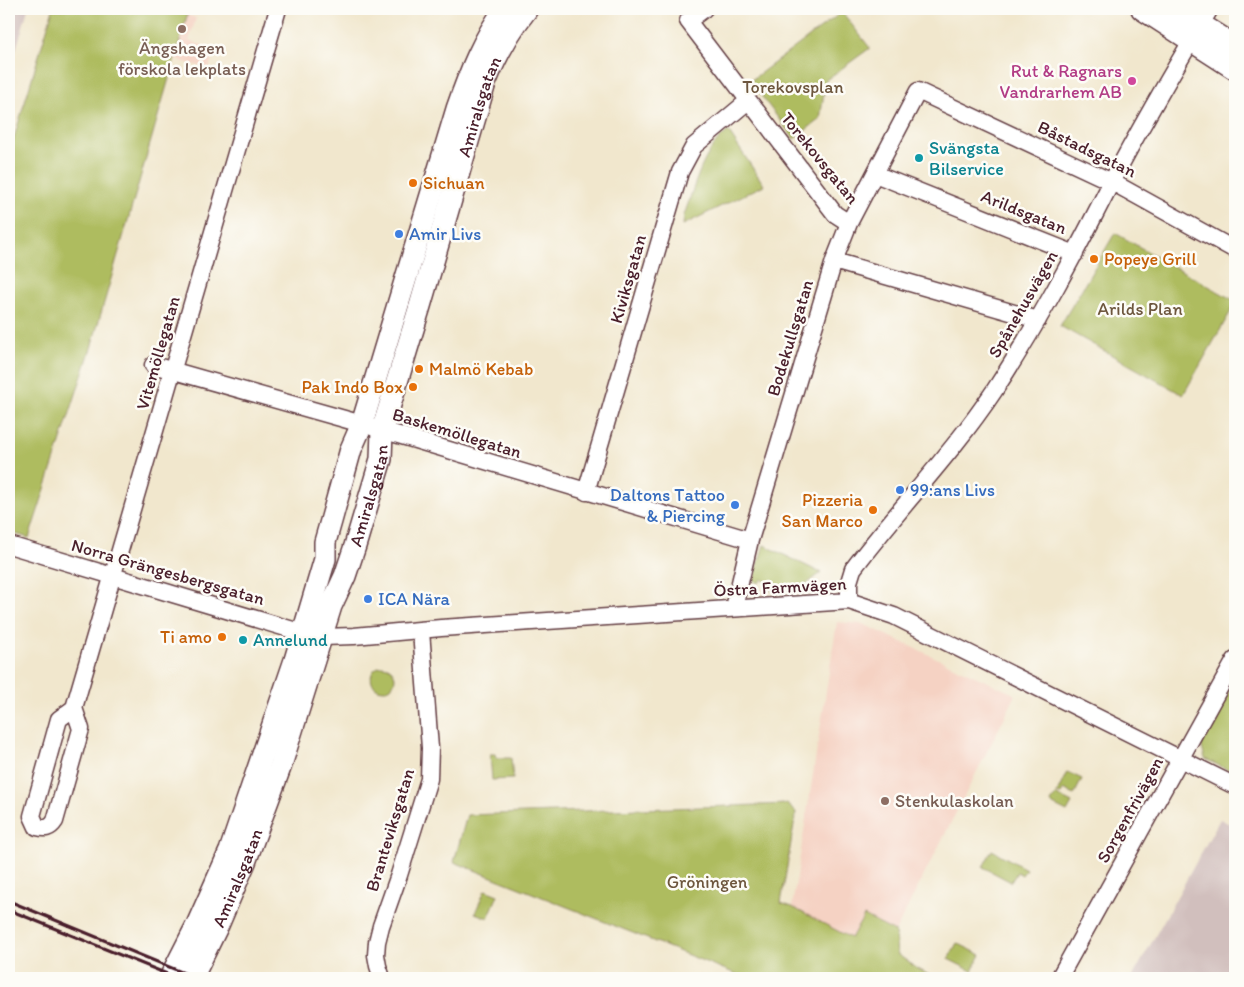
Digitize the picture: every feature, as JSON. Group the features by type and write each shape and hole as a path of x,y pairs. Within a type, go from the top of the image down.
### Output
{"main road":[{"name":"Amiralsgatan","path":"170,978 198,925 230,851 313,636 331,606 345,576 381,458 372,428 457,109 470,70 505,9"},
{"name":"Amiralsgatan","path":"192,978 218,925 245,862 282,765 313,636 330,521 351,449 372,428 420,306 485,83 494,60 507,37 527,9"},
{"path":"1142,9 1201,24 1235,69"},
{"path":"1176,9 1235,46"}],"street":[{"name":"Vitemöllegatan","path":"74,708 59,719 32,816 37,827 48,828 52,826 54,821 81,729 74,708 278,9"},
{"name":"Torekovsgatan","path":"704,9 688,21 835,214 849,223"},
{"name":"Spånehusvägen","path":"849,601 849,582 853,569 961,438 993,392 1038,320 1112,182 1201,24"},
{"name":"Båstadsgatan","path":"918,92 1112,182 1235,250"},
{"name":"Bodekullsgatan","path":"734,608 750,540 834,261 849,223 918,92"},
{"name":"Kiviksgatan","path":"586,492 680,172 694,146 748,102"},
{"name":"Arildsgatan","path":"875,174 1075,254"},
{"path":"834,261 1038,320"},
{"name":"Baskemöllegatan","path":"153,365 750,540"},
{"name":"Norra Grängesbergsgatan","path":"9,545 313,636"},
{"name":"Östra Farmvägen","path":"313,636 354,636 441,628 849,601 894,616 1235,786"},
{"name":"Branteviksgatan","path":"382,978 376,955 379,934 429,778 430,748 421,631"},
{"name":"Sorgenfrivägen","path":"1059,978 1235,660"}],"shaded area":[{"path":"9,9 28,9 9,74"},
{"name":"Ängshagen förskola lekplats","path":"177,12 196,18 189,41 215,49 209,69 164,56"},
{"name":"Stenkulaskolan","path":"837,622 863,624 1016,695 895,932 864,916 852,939 792,907"},
{"path":"1220,819 1235,827 1235,978 1132,978"}],"green space":[{"path":"53,9 189,9 91,348 29,538 9,532 9,154"},
{"name":"Torekovsplan","path":"842,12 870,48 826,80 820,119 794,139 750,81"},
{"path":"728,131 764,185 683,225 684,215 700,170 712,148"},
{"name":"Arilds Plan","path":"1115,233 1235,301 1183,395 1060,326"},
{"path":"764,545 821,573 800,589 773,591 768,589 770,584 762,579 759,583 753,580"},
{"path":"383,666 392,669 395,678 392,687 383,690 374,687 371,678 374,669"},
{"path":"1235,680 1235,773 1205,759 1201,744"},
{"path":"490,754 495,754 496,758 511,758 513,779 492,780"},
{"path":"1067,772 1082,779 1074,795 1064,789 1061,794 1057,793"},
{"path":"1056,795 1072,803 1067,812 1051,802"},
{"name":"Gröningen","path":"787,804 796,812 781,903 851,938 864,916 895,932 897,954 935,978 746,978 454,862 467,815"},
{"path":"992,850 1026,869 1022,875 1017,872 1011,882 983,867"},
{"path":"485,890 498,895 488,918 475,913"},
{"path":"957,943 981,955 972,971 948,959"}],"railway":[{"path":"9,901 196,978"},
{"path":"9,910 177,978"}],"place":[{"name":"Ängshagen förskola lekplats","path":"182,29"},
{"name":"Rut & Ragnars Vandrarhem AB","path":"1132,81"},
{"name":"Svängsta Bilservice","path":"919,158"},
{"name":"Sichuan","path":"413,183"},
{"name":"Amir Livs","path":"399,234"},
{"name":"Popeye Grill","path":"1094,259"},
{"name":"Malmö Kebab","path":"419,369"},
{"name":"Pak Indo Box","path":"413,387"},
{"name":"99:ans Livs","path":"900,490"},
{"name":"Daltons Tattoo & Piercing","path":"735,505"},
{"name":"Pizzeria San Marco","path":"873,510"},
{"name":"ICA Nära","path":"368,599"},
{"name":"Ti amo","path":"222,637"},
{"name":"Annelund","path":"243,640"},
{"name":"Stenkulaskolan","path":"885,801"}]}
